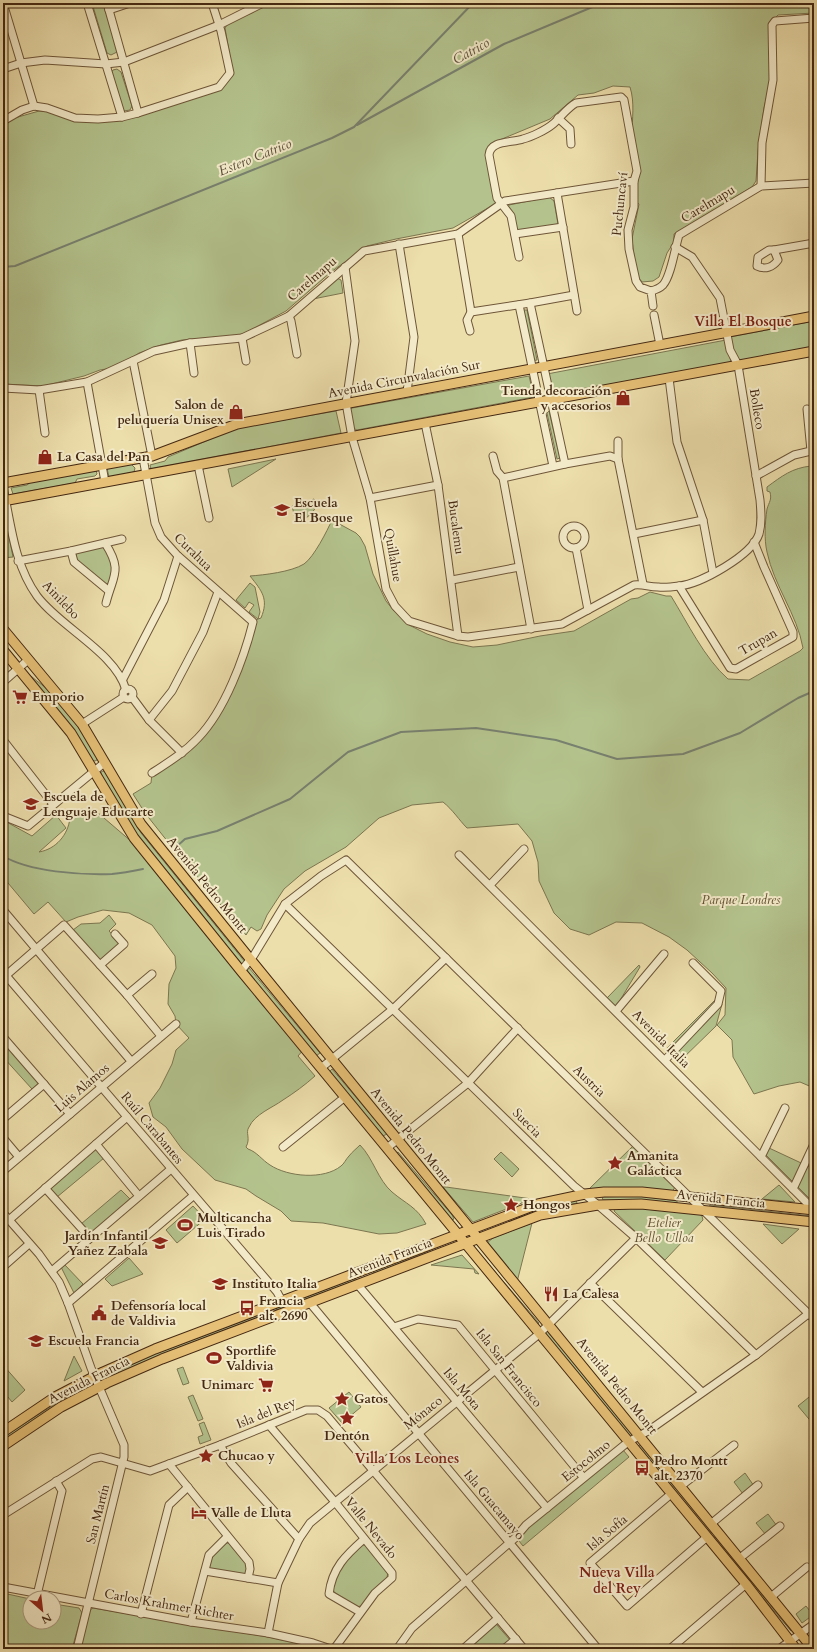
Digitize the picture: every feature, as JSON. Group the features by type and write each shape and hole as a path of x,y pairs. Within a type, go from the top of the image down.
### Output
{"main road":[{"name":"Avenida Circunvalación Sur","path":"3,483 147,457 237,424 814,316"},
{"path":"5,501 814,351"},
{"name":"Avenida Pedro Montt","path":"3,629 82,724 141,824 331,1059 712,1523 813,1649"},
{"name":"Avenida Pedro Montt","path":"3,650 71,734 134,838 241,971 746,1584 796,1649"},
{"name":"Avenida Francia","path":"3,1432 55,1397 94,1376 155,1349 538,1204 585,1194 642,1192 814,1210"},
{"name":"Avenida Francia","path":"3,1446 61,1407 99,1387 162,1359 540,1215 598,1205 641,1204 814,1222"},
{"path":"361,1271 362,1283"},
{"path":"268,1306 273,1317"}],"street":[{"path":"3,3 4,13 34,106"},
{"path":"87,3 122,117"},
{"path":"130,3 108,6 138,113"},
{"path":"3,121 22,110 34,106 47,108 75,118 98,119 122,117 219,87 230,73 220,25 212,3"},
{"path":"3,69 21,63 45,60 106,64 124,62 220,25 264,3"},
{"path":"761,186 762,143 774,80 772,25 775,21 814,18"},
{"name":"Puchuncaví","path":"558,118 576,103 621,97 624,100 637,171 634,180 634,208 628,230 629,249 636,281 640,287 651,291"},
{"path":"519,256 511,216 497,198 489,155 490,149 495,145 523,139 552,125 558,118 570,129 571,144"},
{"name":"Carelmapu","path":"3,388 39,390 87,382 154,351 190,343 242,338 288,316 364,251 458,234 505,201 634,180"},
{"name":"Carelmapu","path":"651,291 656,290 663,285 668,274 679,236 761,186 814,182"},
{"path":"557,193 577,311"},
{"path":"515,234 563,227"},
{"path":"458,234 471,312 467,320 470,331"},
{"path":"774,250 814,243"},
{"path":"399,244 414,337 407,392"},
{"name":"Bolleco","path":"676,247 692,257 720,298 730,350 738,365 756,476 761,519 758,535 754,542 746,551 713,573"},
{"name":"Quillahue","path":"345,267 355,341 346,403 352,437 370,498 386,589 395,606 409,621 458,636 531,629 562,624 634,586 643,584 658,587 688,585 713,573"},
{"path":"651,291 653,306"},
{"path":"471,312 519,305 574,294"},
{"path":"530,303 565,464"},
{"path":"519,305 553,466"},
{"path":"654,315 660,345"},
{"path":"288,316 291,321 297,354"},
{"path":"242,338 246,361"},
{"path":"190,343 194,373"},
{"name":"Curahua","path":"133,361 147,457 145,475 155,523 161,538 178,556 253,622 241,662 218,709 199,737 182,753"},
{"path":"669,378 677,442 703,520 713,573"},
{"path":"87,382 105,482"},
{"path":"39,390 46,433"},
{"path":"756,476 794,455 812,452 807,409"},
{"name":"Bucalemu","path":"425,423 438,485 452,580 458,636"},
{"path":"548,439 559,436"},
{"path":"618,441 618,459 643,584"},
{"path":"494,456 497,471 503,478 531,629"},
{"path":"503,478 553,466 610,456 618,459"},
{"path":"198,465 209,518"},
{"path":"370,498 438,485"},
{"name":"Ainilebo","path":"3,486 18,560 31,588 44,604 114,666 123,679 125,693"},
{"path":"634,534 703,520"},
{"path":"18,560 71,551 122,539"},
{"name":"Trupan","path":"679,586 730,668 736,669 792,637 793,632 754,542"},
{"path":"105,544 114,562 116,570 106,603"},
{"path":"576,548 588,610"},
{"path":"71,551 74,562 109,591"},
{"path":"123,679 164,600 178,556"},
{"path":"452,580 519,567"},
{"path":"149,720 172,691 203,632 218,592"},
{"path":"3,682 28,660"},
{"path":"114,666 131,662"},
{"path":"82,724 125,693 132,691 132,697 149,720 182,753 152,773"},
{"path":"3,740 54,804"},
{"path":"3,816 28,826 104,763"},
{"path":"490,885 524,849"},
{"name":"Avenida Italia","path":"459,855 814,1210"},
{"name":"Austria","path":"285,904 321,876 346,860 811,1316"},
{"path":"241,971 251,960 285,904"},
{"name":"Suecia","path":"285,904 574,1186 636,1238 756,1355"},
{"path":"3,910 132,1061"},
{"path":"4,975 64,925 100,964 161,1036"},
{"path":"100,964 124,944 115,934"},
{"path":"616,1011 664,954"},
{"path":"321,1068 393,1009 446,958"},
{"path":"664,1060 718,1004 721,998 721,991 693,963"},
{"path":"127,995 152,974"},
{"name":"Raúl Carabantes","path":"4,975 277,1292 282,1301"},
{"name":"Luis Alamos","path":"3,1171 176,1024"},
{"path":"387,1148 468,1083 518,1028"},
{"path":"3,1037 70,1114"},
{"path":"3,1119 44,1084"},
{"path":"283,1147 345,1097"},
{"path":"761,1157 785,1108"},
{"path":"9,1220 127,1117"},
{"path":"3,1138 19,1157"},
{"path":"96,1144 139,1196"},
{"path":"793,1189 814,1144"},
{"path":"52,1271 171,1169"},
{"path":"45,1188 90,1238"},
{"path":"68,1303 193,1196"},
{"name":"San Martín","path":"3,1213 52,1271 59,1282 94,1376 122,1438 124,1451 123,1462 77,1649"},
{"name":"Mónaco","path":"268,1633 278,1583 299,1539 310,1523 539,1334 636,1238"},
{"path":"3,1267 29,1244"},
{"name":"Isla Mota","path":"362,1283 394,1327 547,1508"},
{"path":"590,1283 702,1392"},
{"name":"Isla Guacamayo","path":"310,1303 598,1649"},
{"name":"Estocolmo","path":"397,1649 412,1628 516,1538 526,1525 584,1477 628,1442 640,1436 811,1316"},
{"name":"Isla San Francisco","path":"394,1327 418,1319 458,1325 584,1477"},
{"name":"Isla del Rey","path":"3,1515 92,1459 101,1457 123,1462 150,1471 220,1445 306,1410 318,1410 327,1416 524,1649"},
{"name":"Valle Nevado","path":"269,1425 335,1502 392,1573 392,1578 375,1593 332,1649"},
{"path":"220,1445 231,1463 299,1539"},
{"path":"681,1486 734,1445"},
{"path":"169,1464 227,1537 249,1562 250,1569 248,1578"},
{"path":"38,1590 62,1491 56,1481"},
{"path":"712,1523 758,1485"},
{"path":"141,1614 169,1505 188,1487"},
{"name":"Isla Sofía","path":"671,1494 590,1563 627,1606 707,1537"},
{"path":"740,1558 780,1526"},
{"path":"191,1622 209,1555 227,1537"},
{"path":"360,1612 329,1594 331,1580 344,1557 364,1539"},
{"path":"771,1597 807,1567"},
{"path":"205,1571 278,1583"},
{"path":"670,1649 746,1584"},
{"name":"Carlos Krahmer Richter","path":"3,1587 22,1591"},
{"name":"Carlos Krahmer Richter","path":"62,1599 141,1614 268,1633 313,1643 332,1649"},
{"path":"463,1649 498,1618"},
{"path":"779,1649 814,1624"},
{"path":"504,1649 516,1639"}],"green space":[{"path":"92,3 103,3 117,49 117,52 111,55 107,53"},
{"path":"267,3 814,3 814,13 778,15 770,23 771,79 764,108 758,151 756,181 752,187 674,234 674,242 667,253 659,277 653,281 642,282 636,274 632,239 639,204 635,200 632,150 632,93 630,87 613,86 594,93 578,95 550,119 490,144 494,190 502,200 453,228 367,246 331,272 286,311 241,335 182,340 161,345 139,353 118,367 100,370 84,376 43,386 3,384 3,125 11,119 39,111 59,112 78,121 117,121 185,100 227,79 229,51 225,28 229,22 252,13"},
{"path":"117,69 121,72 132,106 130,110 124,111 122,108 110,74 113,70"},
{"path":"549,197 554,201 558,224 519,231 516,229 508,208 509,205"},
{"path":"337,278 341,280 343,293 313,299"},
{"path":"523,310 527,310 537,360 532,361"},
{"path":"814,321 814,347 738,361 733,350 730,337"},
{"path":"726,340 731,362 552,395 547,374"},
{"path":"529,376 534,397 357,430 351,427 349,410 352,408"},
{"path":"336,411 341,433 151,469 150,465 165,461 168,457 237,428"},
{"path":"549,411 560,458 557,459 547,413"},
{"path":"276,459 232,487 228,469"},
{"path":"131,464 135,468 134,472 109,477 107,468"},
{"name":"Parque Londres","path":"804,467 814,467 814,1088 800,1082 779,1086 754,1094 733,1057 732,1040 717,1025 725,1015 726,988 712,973 687,950 669,937 642,923 616,922 589,935 570,929 554,913 539,881 538,862 532,841 518,824 467,828 443,802 412,805 379,818 346,847 305,871 284,889 267,915 261,929 257,931 251,927 246,935 164,837 145,813 133,794 151,783 152,773 199,737 227,693 253,622 261,618 264,600 261,591 250,576 285,571 304,564 316,550 332,520 356,533 360,537 365,546 373,574 386,601 394,611 409,625 427,634 450,642 473,647 497,645 574,631 631,599 638,598 650,592 671,596 704,651 728,679 749,680 803,648 796,623 775,577 767,552 765,542 765,525 767,509 771,497 770,492 767,491 767,487 793,471"},
{"path":"96,470 97,474 95,476 77,479 75,483 13,494 11,488 27,485 32,481"},
{"path":"314,499 317,506 311,514 301,522 296,522 292,506"},
{"path":"3,509 4,511 13,557 3,558"},
{"path":"103,547 110,559 112,567 111,581 107,584 103,584 77,560 76,552"},
{"path":"250,583 255,587 260,612 258,619 249,612 254,605 249,602 245,608 236,600"},
{"path":"26,671 47,689 61,704 92,748 97,756 97,760 92,760 25,672"},
{"path":"103,771 106,772 141,833 245,962 243,966 129,826 101,774"},
{"path":"82,809 97,812 132,842 304,1049 298,1056 315,1076 295,1092 255,1118 248,1129 248,1141 246,1147 267,1163 278,1169 296,1174 316,1175 334,1170 342,1165 360,1145 369,1156 387,1187 415,1210 423,1218 426,1224 397,1233 379,1234 323,1223 291,1221 281,1211 246,1189 215,1180 182,1149 166,1127 153,1117 149,1103 160,1088 172,1064 176,1050 189,1038 176,1024 175,1016 168,1004 169,984 176,968 175,956 152,925 129,913 103,910 66,922 48,902 34,914 3,877 3,820 32,836 56,815 66,828 39,852 51,848 60,840 67,830 70,818"},
{"path":"109,915 116,924 109,931 120,943 101,961 73,930 81,924 100,923"},
{"path":"639,965 640,967 616,1007 607,998"},
{"path":"249,968 320,1053 316,1056 246,972"},
{"path":"716,999 722,1004 716,1026 678,1063 665,1050"},
{"path":"3,1043 39,1083 32,1089 3,1057"},
{"path":"332,1069 387,1134 383,1136 329,1072"},
{"path":"633,1146 675,1187 672,1192 588,1190"},
{"path":"769,1148 814,1169 814,1203 766,1155"},
{"path":"96,1149 104,1158 57,1197 50,1188"},
{"path":"398,1152 454,1219 452,1220 395,1154"},
{"path":"501,1152 519,1169 512,1177 494,1159"},
{"path":"779,1185 795,1202 762,1199"},
{"path":"443,1187 446,1187 532,1199 473,1222"},
{"path":"121,1190 130,1199 90,1234 81,1224"},
{"path":"642,1196 677,1201 677,1204 641,1200 603,1200 602,1197"},
{"path":"575,1198 577,1203 546,1210 486,1232 520,1217 523,1212"},
{"path":"710,1205 812,1216 812,1218 709,1207"},
{"name":"Multicancha Luis Tirado","path":"193,1206 205,1219 177,1243 166,1230"},
{"name":"Etelier Bello Ulloa","path":"617,1206 697,1212 702,1216 703,1220 665,1260 614,1211"},
{"path":"532,1223 517,1282 487,1243 493,1238"},
{"path":"763,1224 799,1229 782,1244"},
{"path":"450,1242 374,1274 373,1270"},
{"path":"479,1253 539,1323 536,1326"},
{"path":"462,1255 479,1274 475,1273 474,1269 431,1265"},
{"path":"129,1258 143,1274 112,1286 105,1279"},
{"path":"64,1264 83,1284 74,1293 61,1267"},
{"path":"355,1278 355,1281 278,1311 276,1310 277,1307"},
{"path":"259,1314 260,1317 106,1380 104,1377 143,1358"},
{"path":"547,1331 633,1434 631,1438 543,1335"},
{"path":"74,1356 82,1371 64,1381"},
{"path":"3,1365 25,1390 12,1402 3,1391"},
{"path":"183,1367 189,1383 183,1385 177,1369"},
{"path":"349,1392 361,1407 342,1423 329,1408"},
{"path":"814,1393 814,1425 798,1406"},
{"path":"193,1395 203,1419 198,1421 188,1397"},
{"path":"63,1399 58,1406 3,1441 3,1437"},
{"path":"204,1422 211,1440 200,1444 198,1437 203,1435 199,1424"},
{"path":"642,1445 715,1531 710,1536 638,1449 638,1446"},
{"path":"623,1450 629,1457 523,1546 515,1536"},
{"path":"745,1473 754,1486 743,1494 734,1482"},
{"path":"768,1514 777,1526 766,1535 756,1523"},
{"path":"718,1535 793,1630 791,1631 713,1539"},
{"path":"224,1543 229,1543 247,1564 247,1572 243,1575 211,1570 208,1567 211,1555"},
{"path":"362,1545 366,1545 388,1571 387,1578 361,1606 356,1607 334,1592 333,1583 344,1560"},
{"path":"3,1593 22,1597 22,1630 62,1630 62,1605 79,1608 82,1613 72,1649 3,1649"},
{"path":"806,1606 813,1615 802,1623 796,1614"},
{"path":"93,1608 268,1637 325,1649 80,1649 90,1610"},
{"path":"496,1624 510,1640 499,1649 465,1649"}],"waterway":[{"name":"Estero Catrico","path":"3,267 15,266 332,138 354,127 473,3"},
{"name":"Catrico","path":"357,125 504,44 602,3"},
{"path":"176,847 185,839 217,831 290,799 348,752 401,732 476,728 556,740 617,759 683,754 740,733 798,698 814,691"},
{"path":"3,856 27,866 71,873 112,874 143,869"}],"place":[{"name":"Tienda decoración y accesorios","path":"623,398"},
{"name":"Salon de peluquería Unisex","path":"236,412"},
{"name":"La Casa del Pan","path":"45,457"},
{"name":"Escuela El Bosque","path":"282,510"},
{"name":"Emporio","path":"20,697"},
{"name":"Escuela de Lenguaje Educarte","path":"31,804"},
{"name":"Amanita Galáctica","path":"615,1163"},
{"name":"Hongos","path":"511,1205"},
{"name":"Multicancha Luis Tirado","path":"185,1225"},
{"name":"Jardín Infantil Yañez Zabala","path":"160,1243"},
{"name":"Instituto Italia","path":"220,1284"},
{"name":"La Calesa","path":"551,1294"},
{"name":"Francia alt. 2690","path":"247,1308"},
{"name":"Defensoría local de Valdivia","path":"99,1313"},
{"name":"Escuela Francia","path":"36,1341"},
{"name":"Sportlife Valdivia","path":"214,1358"},
{"name":"Unimarc","path":"266,1385"},
{"name":"Gatos","path":"342,1399"},
{"name":"Dentón","path":"347,1418"},
{"name":"Chucao y","path":"206,1456"},
{"name":"Pedro Montt alt. 2370","path":"642,1468"},
{"name":"Valle de Lluta","path":"199,1513"}],"district":[{"name":"Villa El Bosque","path":"743,321"},
{"name":"Villa Los Leones","path":"407,1458"},
{"name":"Nueva Villa del Rey","path":"617,1580"}]}
